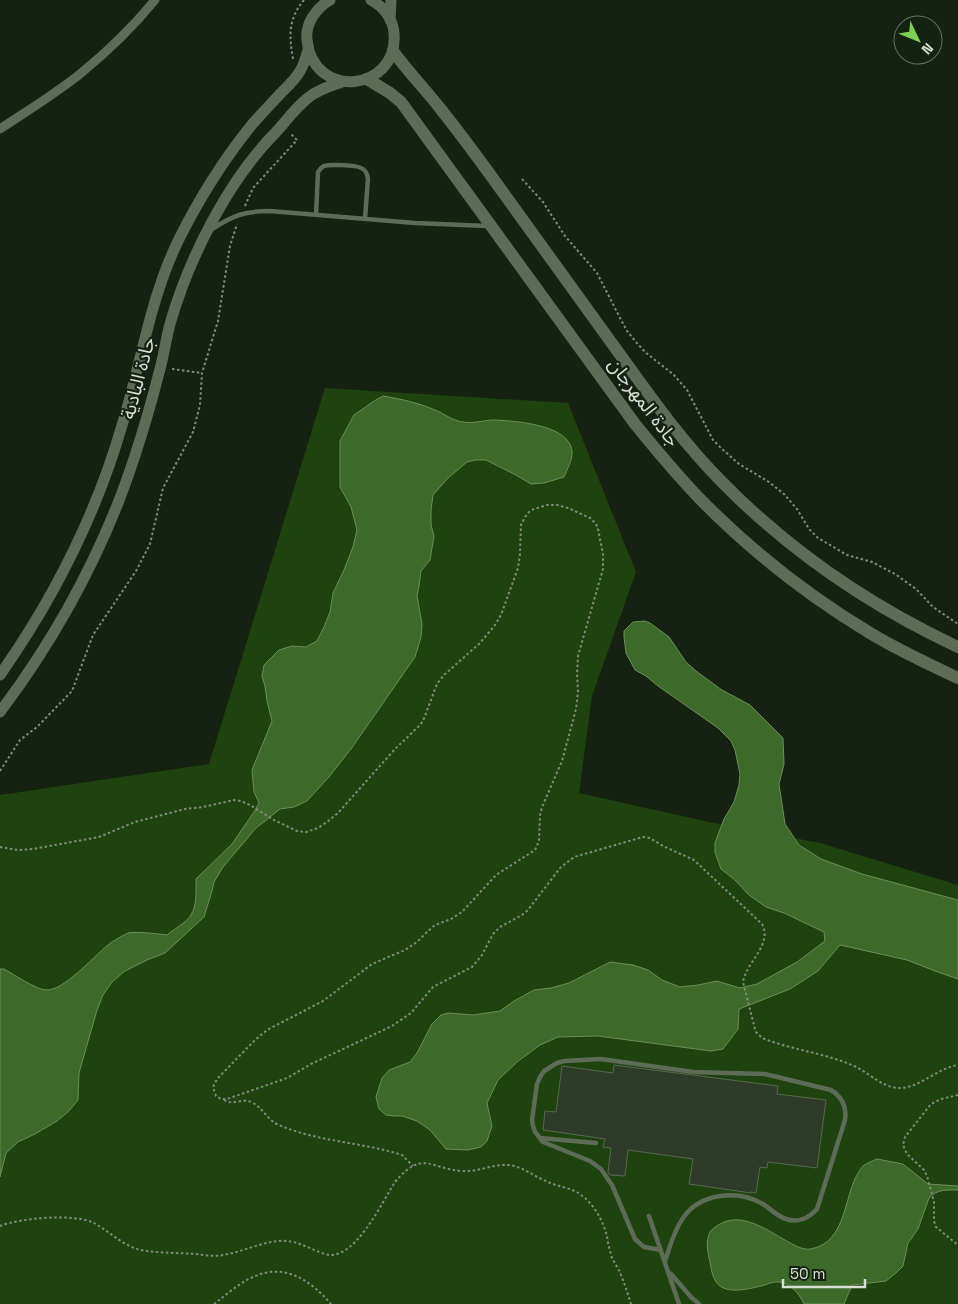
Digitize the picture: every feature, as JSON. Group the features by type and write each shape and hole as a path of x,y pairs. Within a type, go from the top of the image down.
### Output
{"main road":[{"name":"جادة المهرجان","path":"393,51 448,117 657,406 688,445 722,482 758,517 837,579 923,631 958,647"},
{"name":"جادة المهرجان","path":"367,79 390,93 400,102 635,424 668,465 704,504 776,568 826,605 878,638 958,678"}],"street":[{"path":"0,128 81,73 131,27 155,0"},
{"path":"330,0 314,13 306,37 311,59 317,67 332,79 342,82"},
{"path":"367,79 376,75 389,60 393,51 394,41 394,30 390,20 385,11 372,0"},
{"path":"390,20 391,0"},
{"name":"جادة البادية","path":"0,675 49,598 91,512 124,421 149,318 178,241 218,170 250,126 296,77 308,50"},
{"name":"جادة البادية","path":"0,712 32,668 52,635 89,569 105,534 132,463 161,367 170,325 178,300 194,260 221,206 266,141 308,97 342,82 367,79"}],"lane":[{"path":"316,215 319,170 326,166 357,166 367,174 365,219"},
{"path":"207,232 225,220 241,214 270,211 415,223 490,226"},
{"path":"661,1250 644,1247 635,1239 612,1185 601,1169 590,1161 549,1145 538,1138 532,1120 537,1084 544,1071 564,1061 601,1059 693,1072 765,1074 831,1090 838,1094 845,1106 845,1120 817,1208 814,1212 804,1218 788,1220 762,1204 741,1196 719,1196 698,1204 688,1211 677,1228 665,1261"},
{"path":"538,1138 596,1143"},
{"path":"649,1216 679,1304"},
{"path":"668,1271 699,1304"}],"path":[{"path":"293,63 290,29 296,11 304,0"},
{"path":"0,771 20,740 37,727 72,691 93,635 136,571 150,544 164,488 193,432 200,405 202,373 218,321 230,246 241,214 252,188 297,140"},
{"path":"522,179 543,202 565,236 597,273 627,331 650,356 674,375 687,390 713,440 740,464 784,494 797,509 808,529 818,538 842,552 872,562 895,574 916,589 933,607 958,624"},
{"path":"161,367 202,373"},
{"path":"0,847 18,850 33,849 99,837 110,834 130,823 230,800 238,800 250,805 274,820 301,832 312,830 327,822 338,813 395,749 419,726 444,675 480,643 495,625 501,614 519,561 521,525 529,512 547,505 557,505 568,508 593,521 598,529 603,554 603,569 578,656 576,708 562,761 542,807 540,837 537,846 532,853 496,875 466,908 456,916 435,925 412,946 398,954 372,964 323,1001 273,1026 261,1035 217,1079 213,1087 214,1093 218,1098 230,1103 244,1100 254,1103 274,1123 292,1130 402,1155 412,1166"},
{"path":"224,1099 287,1078 311,1064 399,1022 416,1007 433,987 477,963 493,934 500,927 525,913 560,868 567,862 574,857 640,838 650,838 694,860 762,924 765,938 744,975 743,984 755,1029 762,1038 845,1062 888,1086 904,1088 912,1086 948,1067 958,1065"},
{"path":"958,1095 941,1098 932,1104 905,1137 904,1141 904,1150 925,1172 928,1178 936,1227 958,1245"},
{"path":"0,1226 14,1222 46,1218 80,1219 93,1223 131,1247 146,1251 216,1256 273,1242 285,1241 298,1243 325,1254 336,1255 345,1252 362,1236 395,1182 412,1166 427,1163 451,1170 472,1171 508,1165 521,1168 545,1181 574,1190 590,1204 603,1227 613,1260 621,1275 631,1304"},
{"path":"214,1304 253,1276 273,1272 282,1272 302,1278 319,1290 331,1304"}],"shaded area":[{"path":"325,388 568,403 636,572 592,696 579,793 704,821 820,843 958,885 958,1304 0,1304 0,795 209,764"},
{"path":"383,396 423,405 459,421 471,423 494,420 514,421 551,430 569,442 572,451 571,461 564,477 544,483 531,484 486,460 475,460 467,462 448,478 433,495 431,525 434,536 430,560 421,571 417,596 422,624 421,637 415,657 351,749 307,801 294,807 280,809 256,828 223,867 214,882 204,917 165,953 125,971 112,982 103,995 97,1010 79,1073 78,1100 57,1121 18,1142 6,1153 0,1177 0,969 4,969 42,989 53,989 79,972 108,945 128,933 167,935 189,918 195,903 196,879 232,844 259,803 254,792 252,770 272,721 262,676 264,665 279,650 292,646 306,647 317,641 330,612 333,593 353,547 357,530 351,507 340,487 340,441 354,415"},
{"path":"645,621 669,637 686,662 696,671 722,690 750,705 783,738 784,764 779,784 785,824 799,845 821,859 862,874 958,900 958,979 907,960 840,945 818,971 790,989 739,1009 738,1029 723,1049 711,1051 598,1036 558,1037 540,1045 517,1062 498,1080 487,1103 492,1126 487,1141 481,1147 468,1150 446,1149 430,1130 417,1121 402,1116 386,1115 379,1109 376,1097 382,1078 389,1070 410,1062 417,1053 432,1024 441,1015 448,1013 473,1015 500,1011 534,990 569,983 610,962 633,965 648,970 662,980 680,987 717,981 740,988 757,984 797,962 825,941 824,932 784,913 766,907 749,895 721,869 715,852 715,843 724,819 734,802 739,785 740,774 735,750 731,741 718,728 635,670 626,653 624,631 633,622"},
{"path":"877,1159 903,1164 928,1184 958,1186 958,1190 946,1190 929,1198 918,1229 908,1243 903,1266 886,1281 852,1285 844,1304 804,1304 793,1288 785,1283 774,1282 749,1289 730,1290 719,1285 715,1280 712,1274 707,1247 708,1236 714,1228 731,1220 741,1220 760,1226 803,1249 811,1249 824,1244 833,1236 839,1226 856,1176 863,1166"}],"building":[{"path":"614,1065 778,1086 777,1094 826,1100 817,1168 768,1162 767,1168 760,1167 756,1193 751,1193 689,1184 693,1159 628,1150 625,1176 610,1175 608,1172 611,1148 603,1147 605,1139 543,1130 545,1111 556,1112 562,1066 613,1073"}]}
